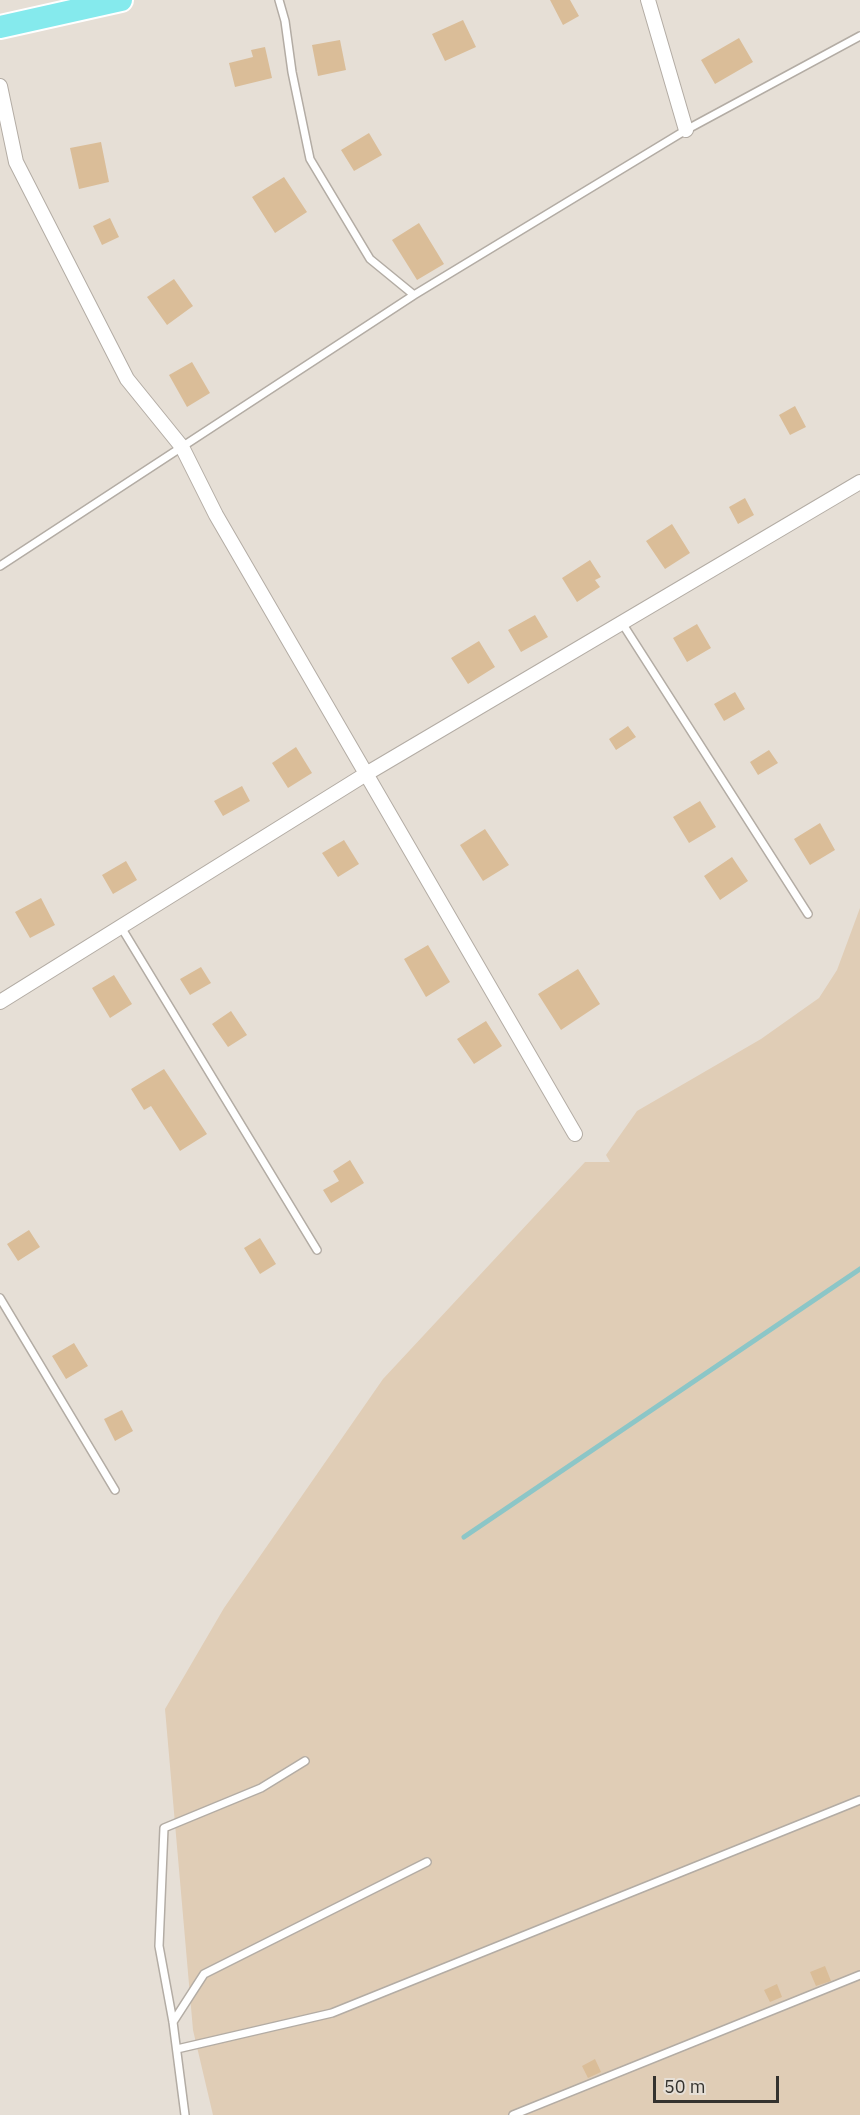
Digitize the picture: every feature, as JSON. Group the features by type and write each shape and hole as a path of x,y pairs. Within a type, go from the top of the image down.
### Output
{"main road":[{"path":"0,27 121,0"}],"street":[{"path":"648,0 686,130"},
{"path":"0,86 16,162 127,379 182,447 216,515 574,1134"},
{"path":"0,1002 366,774 860,482"}],"lane":[{"path":"279,0 285,21 292,72 310,159 370,259 414,295"},
{"path":"0,566 414,295 686,130 860,36"},
{"path":"622,623 808,914"},
{"path":"121,927 317,1250"},
{"path":"0,1298 116,1490"},
{"path":"185,2115 173,2022 159,1946 164,1828 261,1788 305,1761"},
{"path":"177,2049 332,2013 860,1800"},
{"path":"173,2022 204,1974 427,1862"},
{"path":"513,2115 860,1975"}],"shaded area":[{"path":"860,908 860,2115 213,2115 193,2030 165,1709 224,1608 383,1379 585,1162 610,1162 606,1155 637,1111 761,1039 819,998 837,970"}],"building":[{"path":"550,0 570,0 579,16 563,25"},
{"path":"463,20 476,47 445,61 432,34"},
{"path":"739,38 753,62 715,84 701,60"},
{"path":"340,40 346,70 318,76 312,45"},
{"path":"265,47 272,78 235,87 229,63 253,57 251,50"},
{"path":"369,133 382,155 354,171 341,150"},
{"path":"101,142 109,182 79,189 70,148"},
{"path":"284,177 307,212 275,233 252,197"},
{"path":"110,218 119,237 102,245 93,226"},
{"path":"419,223 444,264 417,280 392,240"},
{"path":"174,279 193,306 167,325 147,297"},
{"path":"192,362 210,393 187,407 169,375"},
{"path":"795,406 806,427 790,435 779,415"},
{"path":"745,498 754,515 738,524 729,507"},
{"path":"672,524 690,553 665,569 646,541"},
{"path":"590,560 601,577 595,580 600,587 577,602 562,578"},
{"path":"535,615 548,637 521,652 508,630"},
{"path":"697,624 711,648 687,662 673,638"},
{"path":"479,641 495,667 468,684 451,658"},
{"path":"735,692 745,709 724,721 714,704"},
{"path":"628,726 636,737 616,750 609,739"},
{"path":"296,747 312,773 288,788 272,763"},
{"path":"769,750 778,763 758,775 750,762"},
{"path":"242,786 250,801 223,816 214,801"},
{"path":"700,801 716,827 689,843 673,817"},
{"path":"820,823 835,850 810,865 794,839"},
{"path":"485,829 509,865 483,881 460,845"},
{"path":"344,840 359,864 338,877 322,853"},
{"path":"732,857 748,881 720,900 704,876"},
{"path":"126,861 137,880 113,894 102,875"},
{"path":"41,898 55,925 30,938 15,912"},
{"path":"428,945 450,982 426,997 404,959"},
{"path":"201,967 211,983 190,995 180,979"},
{"path":"578,969 600,1004 561,1030 538,994"},
{"path":"114,975 132,1004 110,1018 92,988"},
{"path":"231,1011 247,1035 228,1047 212,1024"},
{"path":"486,1021 502,1046 474,1064 457,1039"},
{"path":"164,1069 207,1134 180,1151 151,1106 144,1110 131,1089"},
{"path":"350,1160 364,1183 331,1203 323,1190 339,1181 333,1171"},
{"path":"29,1230 40,1247 18,1261 7,1244"},
{"path":"260,1238 276,1264 260,1274 244,1248"},
{"path":"74,1343 88,1366 66,1379 52,1356"},
{"path":"122,1410 133,1431 115,1441 104,1419"},
{"path":"825,1966 831,1981 816,1986 810,1972"},
{"path":"777,1984 782,1997 770,2002 764,1990"},
{"path":"595,2059 601,2072 588,2078 582,2066"}],"waterway":[{"path":"464,1537 860,1269"}]}
